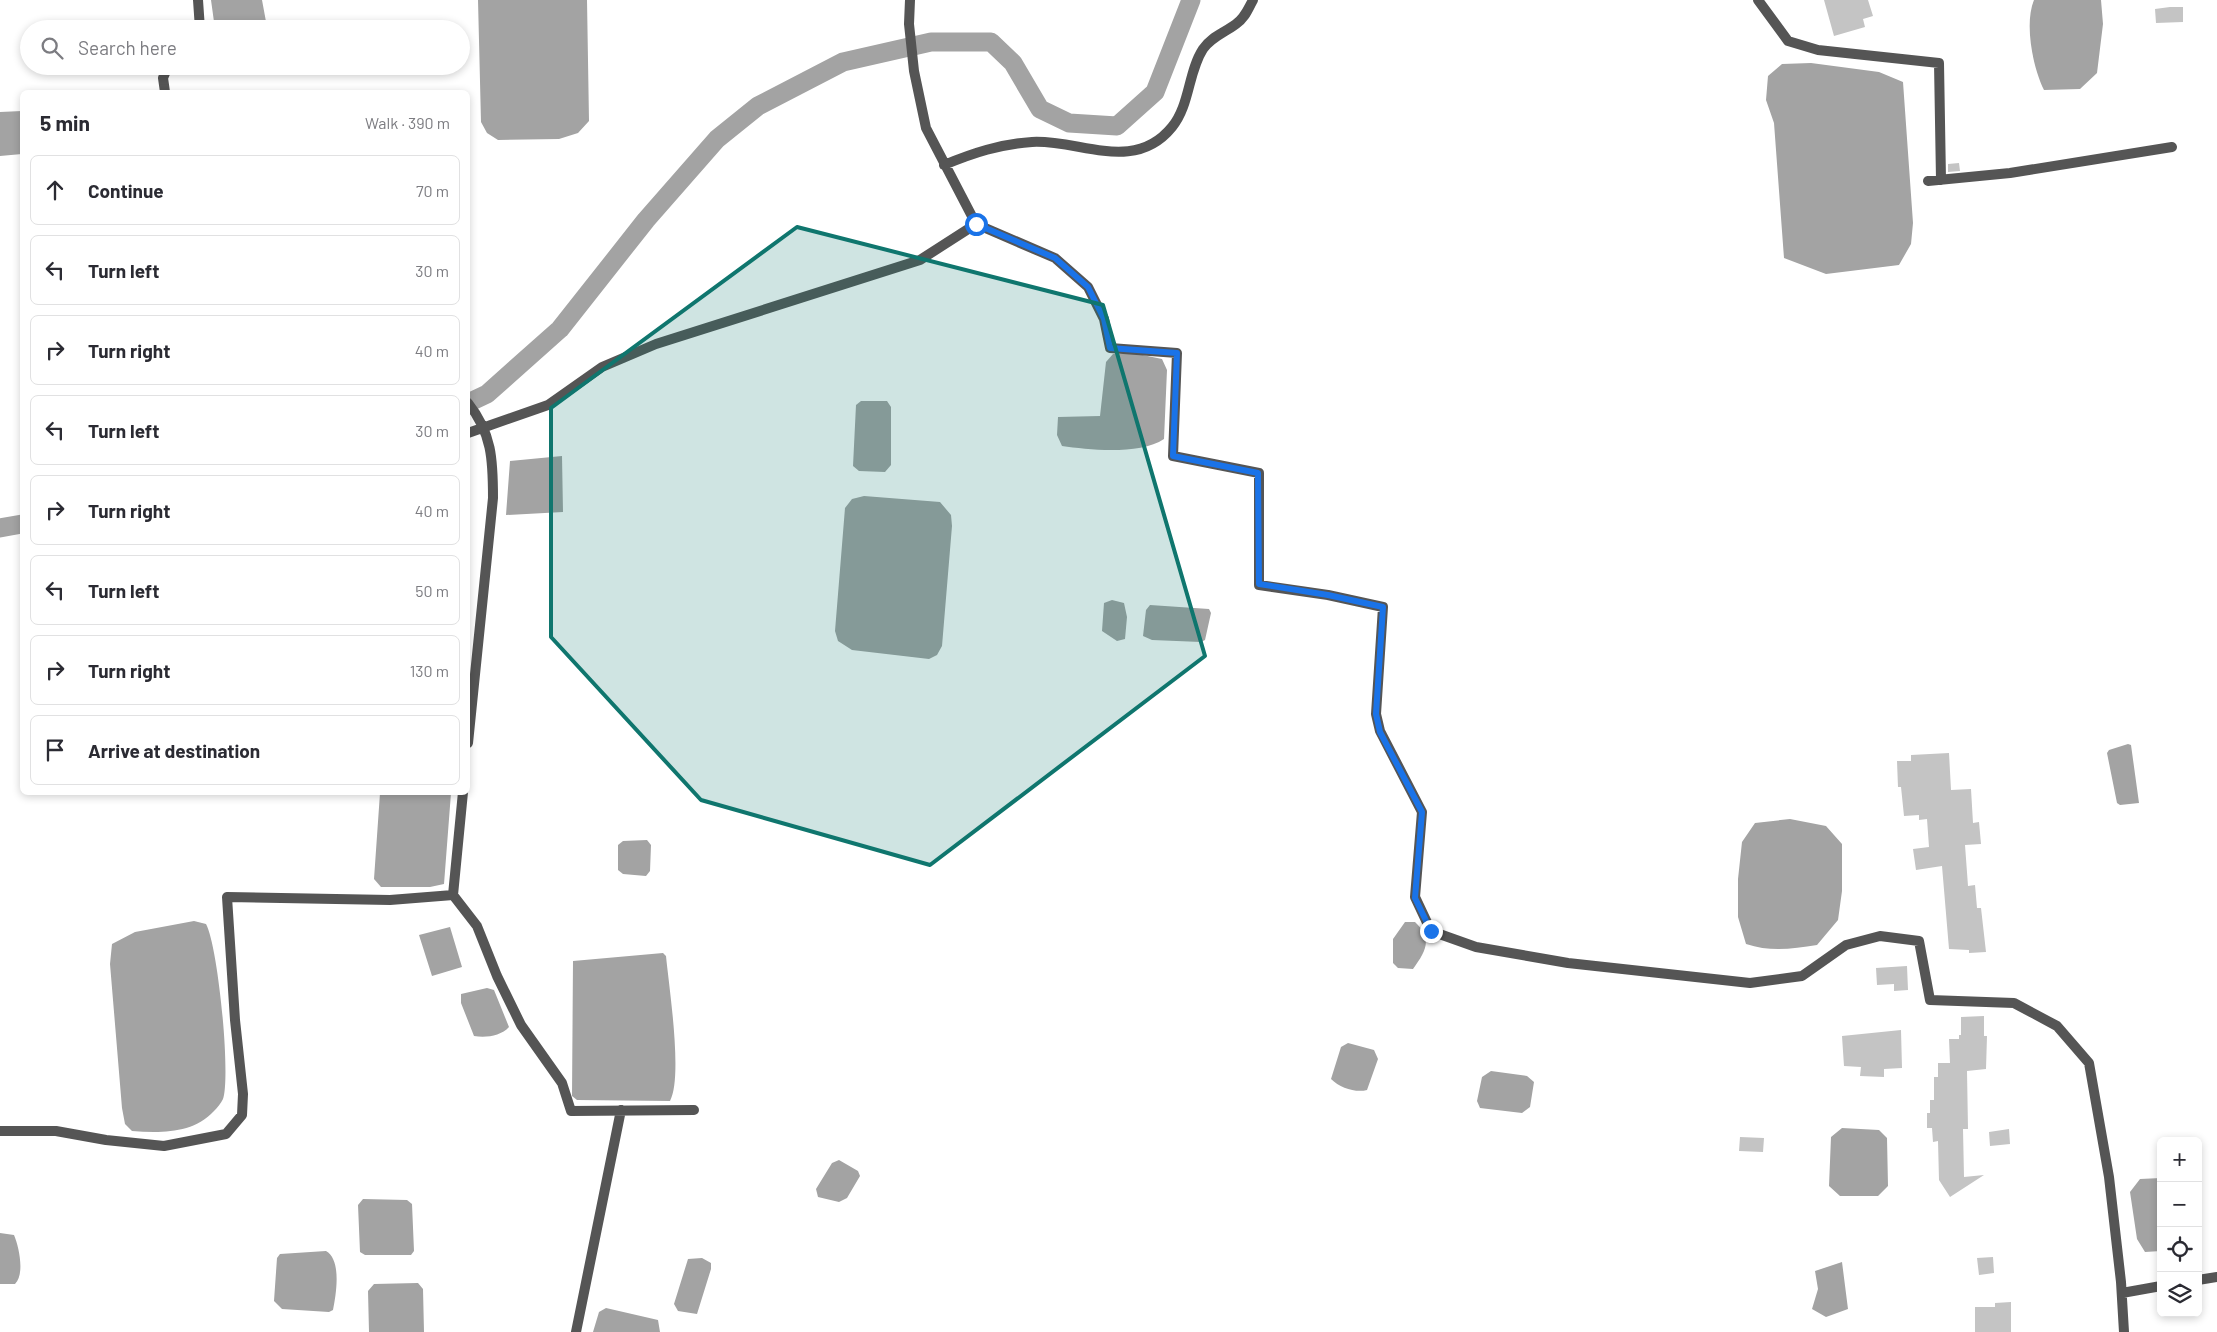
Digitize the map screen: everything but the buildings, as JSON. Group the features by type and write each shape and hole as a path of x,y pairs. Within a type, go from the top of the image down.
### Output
{"street":[{"path":"198,0 199,20"},
{"path":"910,0 909,24 914,71 926,128 976,224 1055,258 1088,287 1104,319 1110,348 1177,353 1173,456 1258,473 1259,584 1328,595 1383,607 1376,714 1380,732 1422,812 1415,898 1431,931 1476,947 1568,963 1750,983 1802,976 1846,945 1880,936 1919,941 1930,1000 2014,1002 2057,1026 2089,1063 2108,1177 2122,1293 2124,1332"},
{"path":"944,165 978,151 1006,144 1035,142 1113,152 1144,147 1160,140 1173,126 1185,104 1202,51 1209,41 1236,24 1246,15 1253,0"},
{"path":"1758,0 1788,41 1818,50 1938,63 1941,180"},
{"path":"165,75 165,90"},
{"path":"1928,181 2010,173 2172,147"},
{"path":"470,432 548,405 602,367 656,344 920,260 976,224"},
{"path":"470,406 485,428 493,470 493,498 470,723"},
{"path":"463,795 453,895 477,926 497,976 521,1025 562,1083 571,1111 694,1110"},
{"path":"0,1131 56,1131 106,1140 164,1146 226,1134 242,1115 243,1094 235,1020 228,897 390,900 453,895"},
{"path":"576,1332 621,1110"},
{"path":"2202,1279 2217,1277"},
{"path":"2122,1293 2157,1287"}],"highlighted area":[{"path":"797,227 1103,305 1205,656 930,865 701,800 551,637 551,408"}],"shaded area":[{"path":"211,0 262,0 266,20 214,20"},
{"path":"478,0 587,0 589,121 578,133 559,139 498,140 487,133 481,122"},
{"path":"2034,0 2101,0 2103,24 2097,73 2080,89 2044,90 2036,70 2031,46 2030,21"},
{"path":"1811,63 1879,72 1903,82 1913,223 1911,244 1899,265 1826,274 1784,258 1774,123 1766,100 1768,76 1782,64"},
{"path":"20,111 20,154 0,156 0,112"},
{"path":"1133,353 1162,359 1167,370 1164,439 1154,444 1129,449 1100,450 1062,446 1057,435 1058,417 1100,416 1106,362 1113,354"},
{"path":"861,401 887,401 891,407 891,465 885,472 859,471 853,466 856,405"},
{"path":"562,456 563,512 506,515 510,461"},
{"path":"864,496 940,502 951,515 952,526 942,646 937,655 929,659 852,650 838,641 835,631 845,508 852,499"},
{"path":"1112,600 1124,603 1127,617 1125,639 1117,641 1102,631 1104,603"},
{"path":"1150,605 1209,609 1211,613 1205,640 1201,642 1152,640 1143,636 1146,610"},
{"path":"2128,744 2131,745 2139,803 2120,805 2117,803 2107,753 2109,750"},
{"path":"380,795 451,795 444,884 430,887 381,887 374,879"},
{"path":"1790,819 1826,826 1842,844 1842,891 1838,920 1817,945 1790,949 1755,947 1746,944 1738,917 1738,879 1742,842 1755,823"},
{"path":"647,840 651,845 650,871 646,876 623,874 618,870 618,845 623,841"},
{"path":"194,921 206,924 215,957 224,1039 225,1085 223,1099 206,1119 186,1128 165,1132 132,1131 125,1124 122,1108 110,964 112,944 135,932"},
{"path":"1405,922 1415,922 1421,928 1426,940 1424,951 1413,969 1398,968 1393,963 1393,939"},
{"path":"450,927 462,967 432,976 419,935"},
{"path":"663,953 666,956 675,1053 674,1089 670,1101 577,1100 572,1096 573,961"},
{"path":"487,988 494,990 509,1027 493,1036 474,1036 461,1003 461,994"},
{"path":"1348,1043 1374,1050 1378,1059 1367,1090 1348,1089 1331,1079 1341,1047"},
{"path":"1491,1071 1527,1076 1534,1082 1530,1107 1522,1113 1480,1108 1477,1101 1482,1077"},
{"path":"1842,1128 1879,1130 1887,1138 1888,1186 1878,1196 1840,1196 1829,1186 1831,1137"},
{"path":"839,1160 858,1171 860,1176 847,1198 839,1202 818,1197 816,1189 832,1163"},
{"path":"2157,1178 2157,1251 2145,1252 2137,1239 2130,1192 2140,1179"},
{"path":"363,1199 407,1200 412,1204 414,1251 411,1255 365,1255 360,1252 358,1205"},
{"path":"0,1233 14,1235 16,1240 20,1274 15,1284 0,1284"},
{"path":"326,1251 334,1262 337,1278 333,1310 329,1312 282,1309 274,1301 277,1258 280,1254"},
{"path":"702,1258 711,1263 711,1269 697,1314 678,1311 674,1304 688,1259"},
{"path":"1842,1262 1848,1309 1826,1317 1812,1309 1818,1289 1815,1271"},
{"path":"418,1283 423,1289 424,1332 369,1332 368,1291 374,1284"},
{"path":"606,1308 658,1320 660,1332 593,1332 599,1312"}],"waterway":[{"path":"470,402 487,394 560,329 646,220 717,139 758,106 843,62 931,42 991,42 1013,63 1040,109 1069,123 1117,126 1155,92 1191,0"},
{"path":"0,528 20,524"}],"route":[{"path":"976,224 1014,238 1055,258 1088,287 1104,319 1110,348 1177,353 1173,456 1258,473 1259,584 1328,595 1383,607 1376,714 1380,732 1422,812 1415,898 1431,931"}]}
